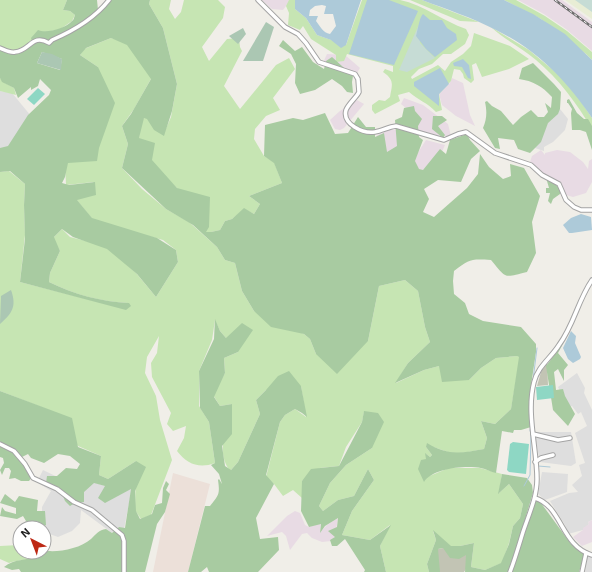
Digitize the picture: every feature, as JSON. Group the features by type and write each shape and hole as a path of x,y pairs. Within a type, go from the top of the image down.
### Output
{"street":[{"path":"0,48 11,52 16,52 37,40 43,40 49,44 52,40 82,24 110,0"},
{"path":"258,0 285,27 298,34 319,62 355,74 358,79 359,92 350,103 346,111 349,123 368,132 396,126 444,140 466,132 495,153 531,165 542,175 559,184 566,200 574,207 581,210 592,210"},
{"path":"510,572 534,498 537,479 533,434 532,398 534,380 541,367 566,336 586,289 592,280"},
{"path":"533,434 558,440 570,438"},
{"path":"0,444 14,451 25,464 32,478 57,489 74,502 92,510 122,536 124,541 124,572"},
{"path":"535,462 541,458 553,455"},
{"path":"534,498 541,500 550,509 571,542 579,549 592,555"},
{"path":"582,572 586,553"}],"shaded area":[{"path":"262,0 290,1 283,10 272,9"},
{"path":"295,0 361,0 346,45 341,48 331,40 317,35 306,18 295,9","holes":["315,6 326,6 324,14 333,14 336,26 330,34 324,31 316,21 318,16 309,16 310,10"]},
{"path":"367,0 389,0 418,11 394,65 349,54"},
{"path":"422,0 504,0 533,14 565,34 592,60 592,118 561,79 525,47 487,26"},
{"path":"518,0 562,0 592,22 592,51 566,29 544,14"},
{"path":"565,0 592,0 592,19"},
{"path":"575,0 592,0 592,12"},
{"path":"423,14 430,20 442,20 447,28 456,34 457,40 435,57 426,49 416,36"},
{"path":"420,22 420,43 435,58 407,72 399,70"},
{"path":"327,54 345,55 360,68 355,76 322,65"},
{"path":"463,59 469,65 471,79 468,78 462,67 454,66 453,63"},
{"path":"440,68 449,84 439,94 439,106 414,86 414,82"},
{"path":"452,78 463,83 470,115 475,126 456,116 442,105 439,94 449,84"},
{"path":"0,91 12,93 31,116 7,155 0,151"},
{"path":"404,98 423,105 448,124 451,136 438,136 410,128 417,117 401,104"},
{"path":"357,100 364,104 344,128 340,130 335,129 330,120 340,111"},
{"path":"560,109 568,119 565,130 553,142 544,147 544,151 535,148 542,129"},
{"path":"398,129 418,139 392,168 377,135 390,130"},
{"path":"426,140 445,145 440,156 418,174 410,165"},
{"path":"541,150 545,155 545,153 557,150 570,152 583,162 588,169 589,161 592,159 592,182 586,193 573,197 566,195 562,185 559,182 543,175 530,162 532,156"},
{"path":"581,214 591,217 592,230 569,233 563,225 571,218"},
{"path":"571,331 576,336 575,343 581,357 573,363 568,359 563,348"},
{"path":"547,362 548,385 537,386 541,372"},
{"path":"577,373 585,388 584,393 592,410 592,520 588,522 589,524 583,530 568,534 565,525 550,501 569,493 578,492 572,485 582,476 579,465 585,463 575,433 587,426 581,412 578,414 572,406 568,408 558,387"},
{"path":"534,432 571,432 576,463 571,466 540,462"},
{"path":"43,470 78,487 93,482 105,486 132,488 124,529 119,527 112,533 81,510 80,523 72,531 58,537 52,535 52,520 42,520 42,507 51,491 37,482"},
{"path":"542,472 568,474 567,492 545,500 538,494"},
{"path":"173,473 210,484 188,572 153,572"},
{"path":"295,511 300,513 305,525 309,527 321,523 320,532 327,525 338,518 335,537 331,541 322,542 312,538 307,533 302,534 290,550 286,536 282,532 267,536 287,516"},
{"path":"592,520 592,542 582,546 573,537 583,530 583,528 589,524 588,522"},
{"path":"443,548 466,554 470,563 464,572 438,572 438,549"},
{"path":"587,555 592,556 592,572 585,572"}],"green space":[{"path":"0,0 67,0 63,10 70,11 75,15 72,21 59,30 43,32 32,43 17,53 0,48"},
{"path":"67,0 97,0 98,10 109,0 150,0 149,4 163,28 177,84 172,111 164,136 154,130 147,119 144,118 139,138 155,143 152,160 177,188 210,197 209,227 206,232 220,230 225,221 232,219 244,208 254,214 260,204 249,196 282,183 274,163 264,156 265,125 293,118 303,120 325,113 335,134 348,133 358,117 366,127 375,127 375,137 384,133 387,152 397,146 395,120 402,117 404,108 414,106 415,111 422,119 418,126 419,137 423,140 415,161 419,169 423,170 440,149 446,154 450,140 467,134 470,140 480,151 471,159 461,182 438,180 424,189 429,199 423,212 434,217 467,188 478,174 480,154 489,167 503,179 511,176 510,164 524,168 540,196 532,222 536,253 527,272 509,276 503,274 491,260 474,260 467,262 454,271 453,281 454,294 465,303 469,314 483,321 521,327 536,344 529,399 531,407 531,427 521,430 514,430 513,433 502,431 496,473 475,467 458,467 434,473 424,482 418,469 421,460 426,459 425,453 430,457 432,455 426,447 427,443 448,452 468,452 484,449 487,438 481,421 495,424 511,409 519,357 496,358 481,368 469,380 442,382 439,366 424,370 395,383 408,363 430,342 425,327 418,291 405,280 379,286 368,341 337,374 316,354 310,339 304,334 271,327 254,311 242,291 235,263 225,260 217,247 193,225 166,209 122,168 128,144 122,126 131,114 151,79 127,45 111,38 86,48 80,55 98,67 115,103 99,148 97,161 68,163 62,183 69,185 95,182 96,195 77,200 92,218 157,238 176,250 178,262 156,297 137,274 107,249 73,237 62,229 54,237 60,251 50,273 49,282 88,297 129,303 131,306 126,310 20,282 25,239 25,184 10,171 0,172 0,148 8,146 28,115 49,95 51,90 40,79 38,86 31,90 31,87 18,98 14,88 2,82 0,78 0,49 10,52 21,50 32,41 31,38 38,30 51,31 69,24 75,15 70,11 63,10","holes":["42,52 62,59 60,70 37,63"]},
{"path":"150,0 171,0 169,9 175,19 181,12 184,0 218,0 225,7 223,18 202,47 209,61 227,39 239,38 242,51 224,86 240,109 276,65 289,58 295,69 273,98 280,110 266,116 255,129 254,139 264,156 274,162 282,183 249,196 260,204 254,214 244,209 232,219 225,221 220,230 206,232 180,191 153,165 139,138 141,120 148,116 164,133 171,117 177,84 163,28 149,4"},
{"path":"289,0 295,0 295,9 306,18 317,35 346,45 362,0 400,0 409,2 466,29 469,35 465,44 451,54 443,54 432,64 419,69 411,77 412,79 438,65 445,71 451,62 463,54 471,46 474,33 510,46 529,59 509,69 482,77 476,63 472,65 474,80 471,83 464,78 460,70 454,69 451,81 439,94 442,110 436,112 430,106 409,92 398,95 400,101 375,114 372,110 372,105 379,100 385,101 390,97 392,83 383,72 385,69 393,72 393,66 347,54 344,61 336,62 336,55 311,39 303,26 300,30 288,25 289,13 286,6"},
{"path":"410,0 422,0 479,22 460,21"},
{"path":"504,0 516,0 545,16 567,31 592,52 592,60 541,19"},
{"path":"266,22 274,27 263,61 243,61"},
{"path":"491,27 529,50 559,75 578,97 592,118 592,129 574,101 552,75 531,56"},
{"path":"243,28 246,34 238,44 229,36"},
{"path":"111,38 129,43 152,77 134,109 122,126 128,144 122,168 142,189 166,209 189,222 217,247 225,260 235,263 242,291 254,311 304,334 310,339 316,354 368,341 379,286 405,280 418,291 425,327 430,342 408,363 396,383 424,370 439,366 458,380 469,380 481,368 496,358 520,357 511,409 495,424 481,421 487,438 484,449 457,453 426,447 432,455 430,457 426,454 427,477 449,468 480,468 502,474 499,493 509,484 523,504 520,518 513,526 502,563 485,570 471,567 474,543 451,547 433,531 436,540 427,564 429,572 386,572 380,546 390,525 370,540 342,535 352,511 374,480 368,469 354,496 338,500 323,511 319,506 330,483 346,465 372,448 364,412 362,422 346,447 339,466 320,468 302,481 302,498 293,490 283,496 274,484 266,477 280,422 285,415 295,409 306,417 301,386 266,390 256,400 260,414 238,462 230,471 223,455 223,447 225,429 232,404 220,406 213,395 225,373 224,358 238,352 220,331 215,320 212,340 199,371 199,406 209,422 215,463 209,465 194,464 185,459 177,451 184,438 186,426 173,431 167,424 171,413 152,377 151,363 157,353 159,336 147,357 145,373 156,396 160,420 172,460 151,515 141,519 135,510 136,461 108,479 99,475 101,456 78,446 49,410 0,391 0,172 9,171 25,184 25,235 20,282 126,309 128,303 87,297 49,282 50,273 60,251 53,238 62,229 70,237 106,246 136,273 156,297 178,262 176,250 163,240 94,221 75,198 94,182 66,185 65,163 98,67 80,55 84,49"},
{"path":"283,40 295,51 302,47 313,62 324,69 326,61 332,57 353,76 353,93 347,92 342,86 332,79 315,90 300,94 295,83 296,64 291,54 279,46"},
{"path":"42,52 52,54 62,59 61,70 37,63"},
{"path":"533,63 561,92 560,109 558,114 548,123 541,142 530,153 518,149 514,140 498,138 500,149 495,148 483,128 486,115 485,102 487,101 501,111 513,125 531,110 538,117 544,117 548,112 545,103 551,108 552,97 548,93 541,87 529,81 519,79 522,68"},
{"path":"0,78 14,88 16,95 0,91"},
{"path":"38,88 45,94 34,105 27,99"},
{"path":"569,99 577,113 584,119 588,119 592,126 592,150 586,132 572,130 572,109 567,103 567,100"},
{"path":"433,116 442,116 447,120 438,126 445,135 443,138 432,129"},
{"path":"550,179 562,191 553,199 551,204 548,201 550,193 546,193 546,188 549,188 547,181"},
{"path":"11,290 14,301 12,309 8,316 0,324 1,296"},
{"path":"215,319 220,331 226,338 242,323 253,330 238,352 224,358 225,373 214,397 220,406 232,404 232,434 222,446 225,466 231,470 238,462 260,414 256,400 278,376 289,371 301,386 307,417 295,409 285,415 280,422 266,475 274,484 256,518 260,539 278,537 279,550 258,572 209,572 207,567 201,572 188,572 205,506 210,506 217,497 219,491 219,479 222,484 219,474 211,465 215,463 209,422 200,408 199,371 214,339"},
{"path":"564,342 558,353 568,365 564,370 564,381 558,369 554,372 556,390 563,389 565,396 575,414 568,426 553,410 546,366"},
{"path":"553,385 554,398 537,400 536,387"},
{"path":"0,391 72,418 78,447 101,456 99,475 108,479 136,461 146,467 135,491 136,511 140,519 152,514 155,505 162,503 163,488 166,481 169,484 166,490 170,494 165,512 157,524 145,572 21,572 19,569 12,570 4,567 12,562 22,560 52,560 52,551 71,549 82,545 101,530 106,529 112,533 119,527 125,528 131,489 105,503 98,498 105,486 94,483 84,492 84,502 75,503 70,506 65,501 63,496 46,483 47,476 57,476 66,468 77,469 80,464 70,456 58,454 44,463 31,458 28,454 20,458 32,477 29,481 21,481 15,478 9,479 11,471 9,468 5,468 2,475 0,470 4,463 3,458 0,457"},
{"path":"364,411 378,413 384,422 372,448 346,465 330,483 319,506 323,511 338,500 354,496 368,469 374,480 352,511 342,535 370,540 391,525 380,546 386,572 364,572 365,570 345,539 337,546 332,546 330,540 335,537 328,531 337,527 338,518 325,526 320,533 321,524 309,527 301,511 302,481 311,469 339,466 362,422"},
{"path":"513,442 529,444 526,474 509,472 507,470 510,444"},
{"path":"502,474 527,478 532,485 533,493 509,572 465,572 466,555 459,559 450,558 443,548 438,549 440,572 429,572 427,564 436,540 433,530 451,546 474,543 471,567 485,570 501,563 509,544 513,526 520,518 523,504 509,484 498,494"},
{"path":"5,494 15,502 19,496 38,500 37,511 45,511 46,520 25,520 23,516 17,519 0,516 2,507 5,511 16,514 16,508 0,503"},
{"path":"535,500 541,503 571,544 585,554 579,572 511,572"},
{"path":"12,545 12,560 23,560 9,563 0,559 0,546"}],"waterway":[{"path":"533,380 537,348"},
{"path":"524,486 530,475 530,430"},
{"path":"538,466 550,467"}],"railway":[{"path":"555,0 592,27"}]}
